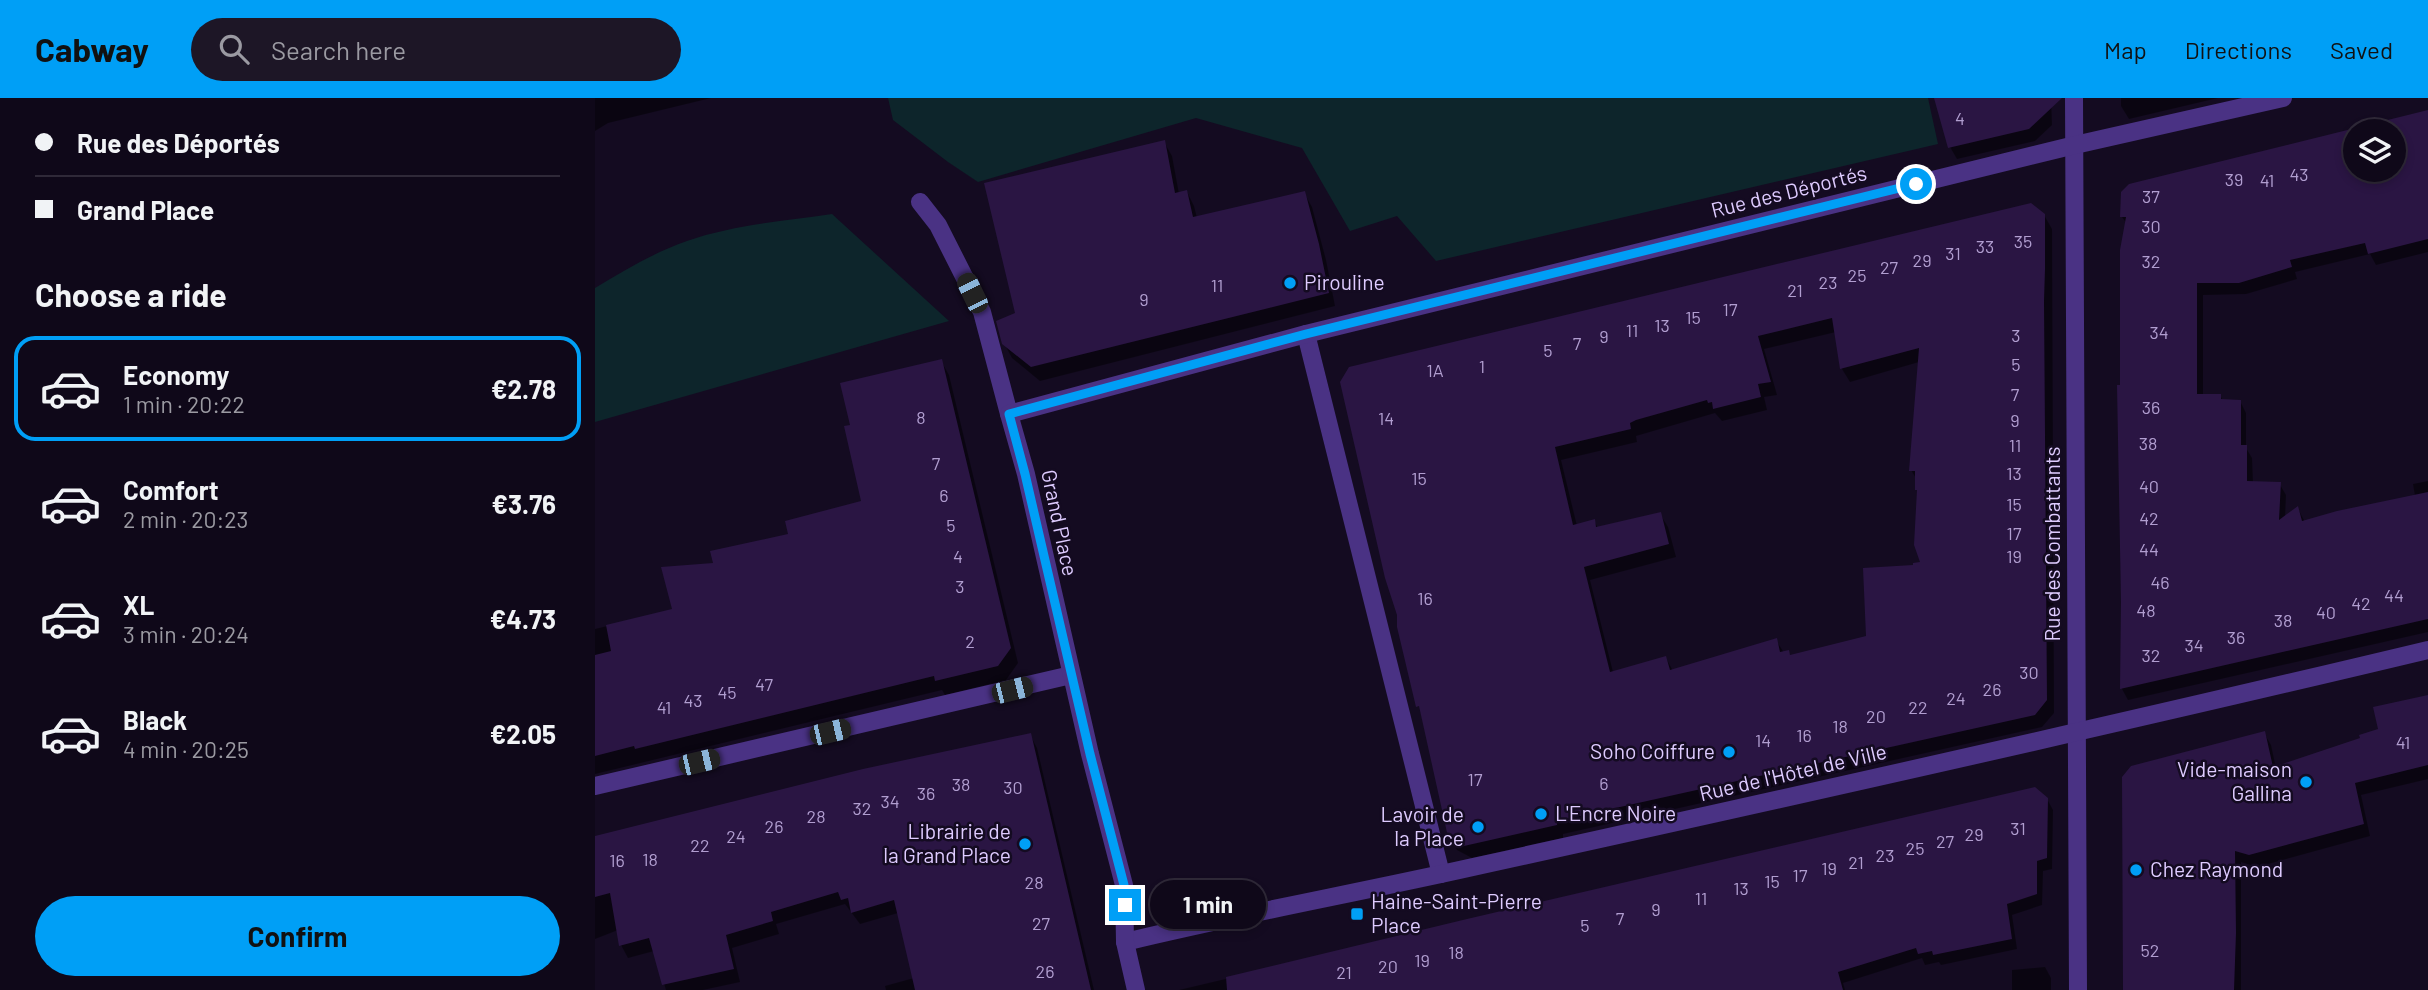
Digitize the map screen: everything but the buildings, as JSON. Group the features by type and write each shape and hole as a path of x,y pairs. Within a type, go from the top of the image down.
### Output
{"street":[{"name":"Rue des Combattants","path":"2074,98 2078,990"},
{"name":"Rue des Déportés","path":"1306,334 2075,145 2283,98"},
{"name":"Grand Place","path":"920,202 938,225 982,313 1025,474 1071,675 1124,885 1125,942 1136,990"},
{"path":"1009,414 1306,334 1441,874"},
{"name":"Rue de l'Hôtel de Ville","path":"1125,942 2076,734 2428,650"},
{"path":"595,786 1071,675"}],"green space":[{"path":"888,98 1928,98 1938,144 1436,261 1397,216 1350,231 1302,148 1196,118 978,182 893,120"},
{"path":"832,214 949,321 595,422 595,288 675,245 722,231"}],"place":[{"name":"Pirouline","path":"1290,283"},
{"name":"Soho Coiffure","path":"1729,752"},
{"name":"Vide-maison Gallina","path":"2306,782"},
{"name":"L'Encre Noire","path":"1541,814"},
{"name":"Lavoir de la Place","path":"1478,827"},
{"name":"Librairie de la Grand Place","path":"1025,844"},
{"name":"Chez Raymond","path":"2136,870"},
{"name":"Haine-Saint-Pierre Place","path":"1357,914"}],"route":[{"path":"1125,905 1124,885 1009,414 1306,334 1916,184"}]}
